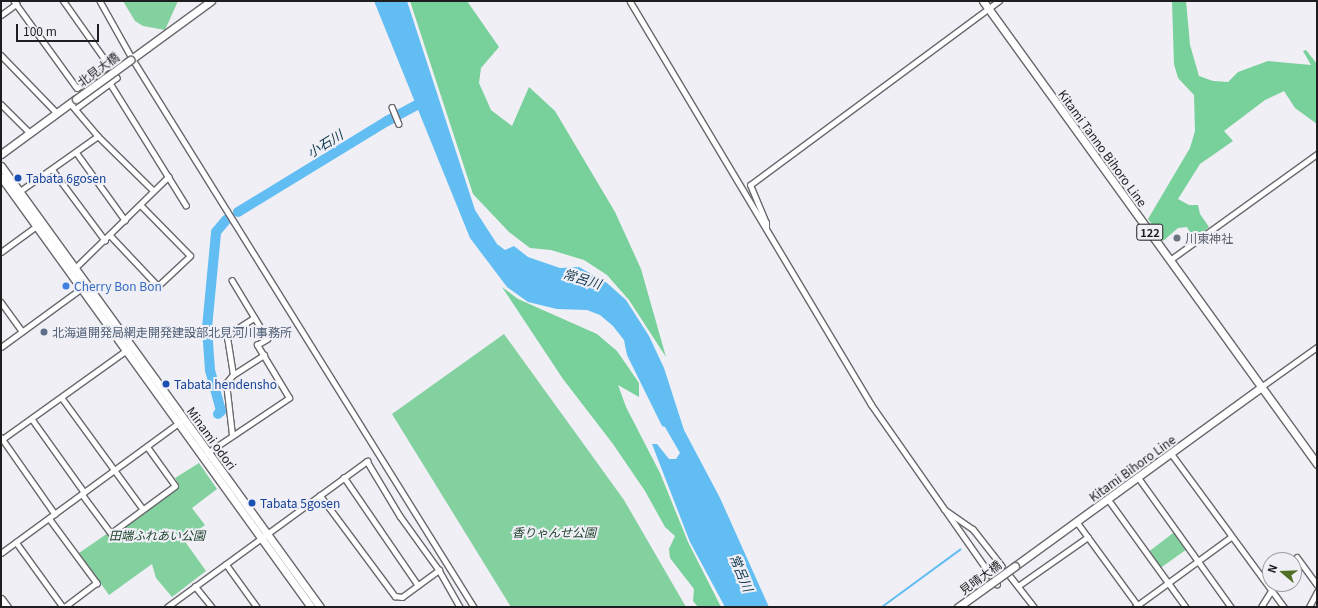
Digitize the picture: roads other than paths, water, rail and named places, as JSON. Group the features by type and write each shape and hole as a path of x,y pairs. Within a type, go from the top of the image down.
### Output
{"street":[{"path":"63,1 117,78 74,104 98,136 154,191"},
{"path":"100,1 132,58 474,607"},
{"name":"北見大橋","path":"1,154 29,132 57,113 74,104 132,58 211,1"},
{"path":"630,1 871,404 943,509 997,584"},
{"name":"Kitami Tanno Bihoro Line","path":"983,1 1316,462"},
{"path":"766,229 766,223 750,185 999,1"},
{"path":"1,15 15,2 77,88 109,66"},
{"path":"1,55 57,113"},
{"path":"110,83 186,205"},
{"path":"1,104 29,132"},
{"path":"392,107 399,124"},
{"path":"20,191 98,136"},
{"path":"76,152 125,220"},
{"path":"1170,260 1317,154"},
{"name":"Minami odori","path":"1,166 20,191 40,224"},
{"path":"52,169 105,240"},
{"name":"Minami odori","path":"1,177 40,224 85,286 264,536 311,607"},
{"path":"73,270 168,177"},
{"path":"110,234 158,286 190,256 140,205"},
{"path":"1,252 40,224"},
{"path":"205,454 289,398 257,345 267,339 232,281"},
{"path":"1,347 85,286"},
{"path":"1,302 22,331"},
{"path":"233,375 227,339 229,334 254,318"},
{"path":"1261,387 1317,347"},
{"path":"55,514 2,439 62,398 129,348"},
{"path":"232,435 226,383 233,375 264,355"},
{"name":"Kitami Bihoro Line","path":"1015,566 1261,387"},
{"path":"62,398 143,509"},
{"path":"32,418 111,533 175,486 147,447"},
{"path":"1,553 181,421"},
{"path":"1171,453 1262,579"},
{"path":"167,607 366,461 400,516 439,570 460,607"},
{"path":"344,477 418,585"},
{"path":"1138,477 1200,560 1231,607"},
{"path":"320,495 395,596 402,598 439,570"},
{"path":"1108,499 1186,607"},
{"path":"943,509 973,529 1002,566"},
{"path":"16,542 64,607 97,584 49,518"},
{"path":"1077,522 1137,606 1231,537"},
{"name":"Minami odori","path":"264,536 320,607"},
{"path":"1018,586 1088,537"},
{"path":"226,564 257,607"},
{"path":"1302,564 1317,585"},
{"name":"見晴大橋","path":"958,607 1015,566"},
{"path":"1010,576 1034,607"},
{"path":"195,586 212,607"},
{"path":"1261,607 1270,592"},
{"path":"1272,592 1284,607"},
{"path":"1309,607 1317,592"},
{"path":"1,599 7,607"}],"water":[{"name":"常呂川","path":"374,1 407,1 475,210 497,244 505,250 514,246 528,257 560,268 579,267 607,283 626,300 649,336 664,368 684,430 720,498 769,607 725,607 690,542 652,444 657,444 669,459 676,459 680,453 665,427 662,426 627,355 624,340 613,326 600,315 587,310 557,309 528,302 507,287 470,238"}],"waterway":[{"name":"小石川","path":"238,212 387,121 426,100"},
{"name":"小石川","path":"218,414 221,411 210,370 207,328 216,232 226,220"},
{"path":"882,607 960,550"}],"place":[{"name":"Tabata 6gosen","path":"18,178"},
{"name":"川東神社","path":"1177,238"},
{"name":"Cherry Bon Bon","path":"66,286"},
{"name":"北海道開発局網走開発建設部北見河川事務所","path":"44,332"},
{"name":"Tabata hendensho","path":"166,384"},
{"name":"Tabata 5gosen","path":"252,503"}],"park label":[{"name":"香りゃんせ公園","path":"554,532"},
{"name":"田端ふれあい公園","path":"157,535"}]}
